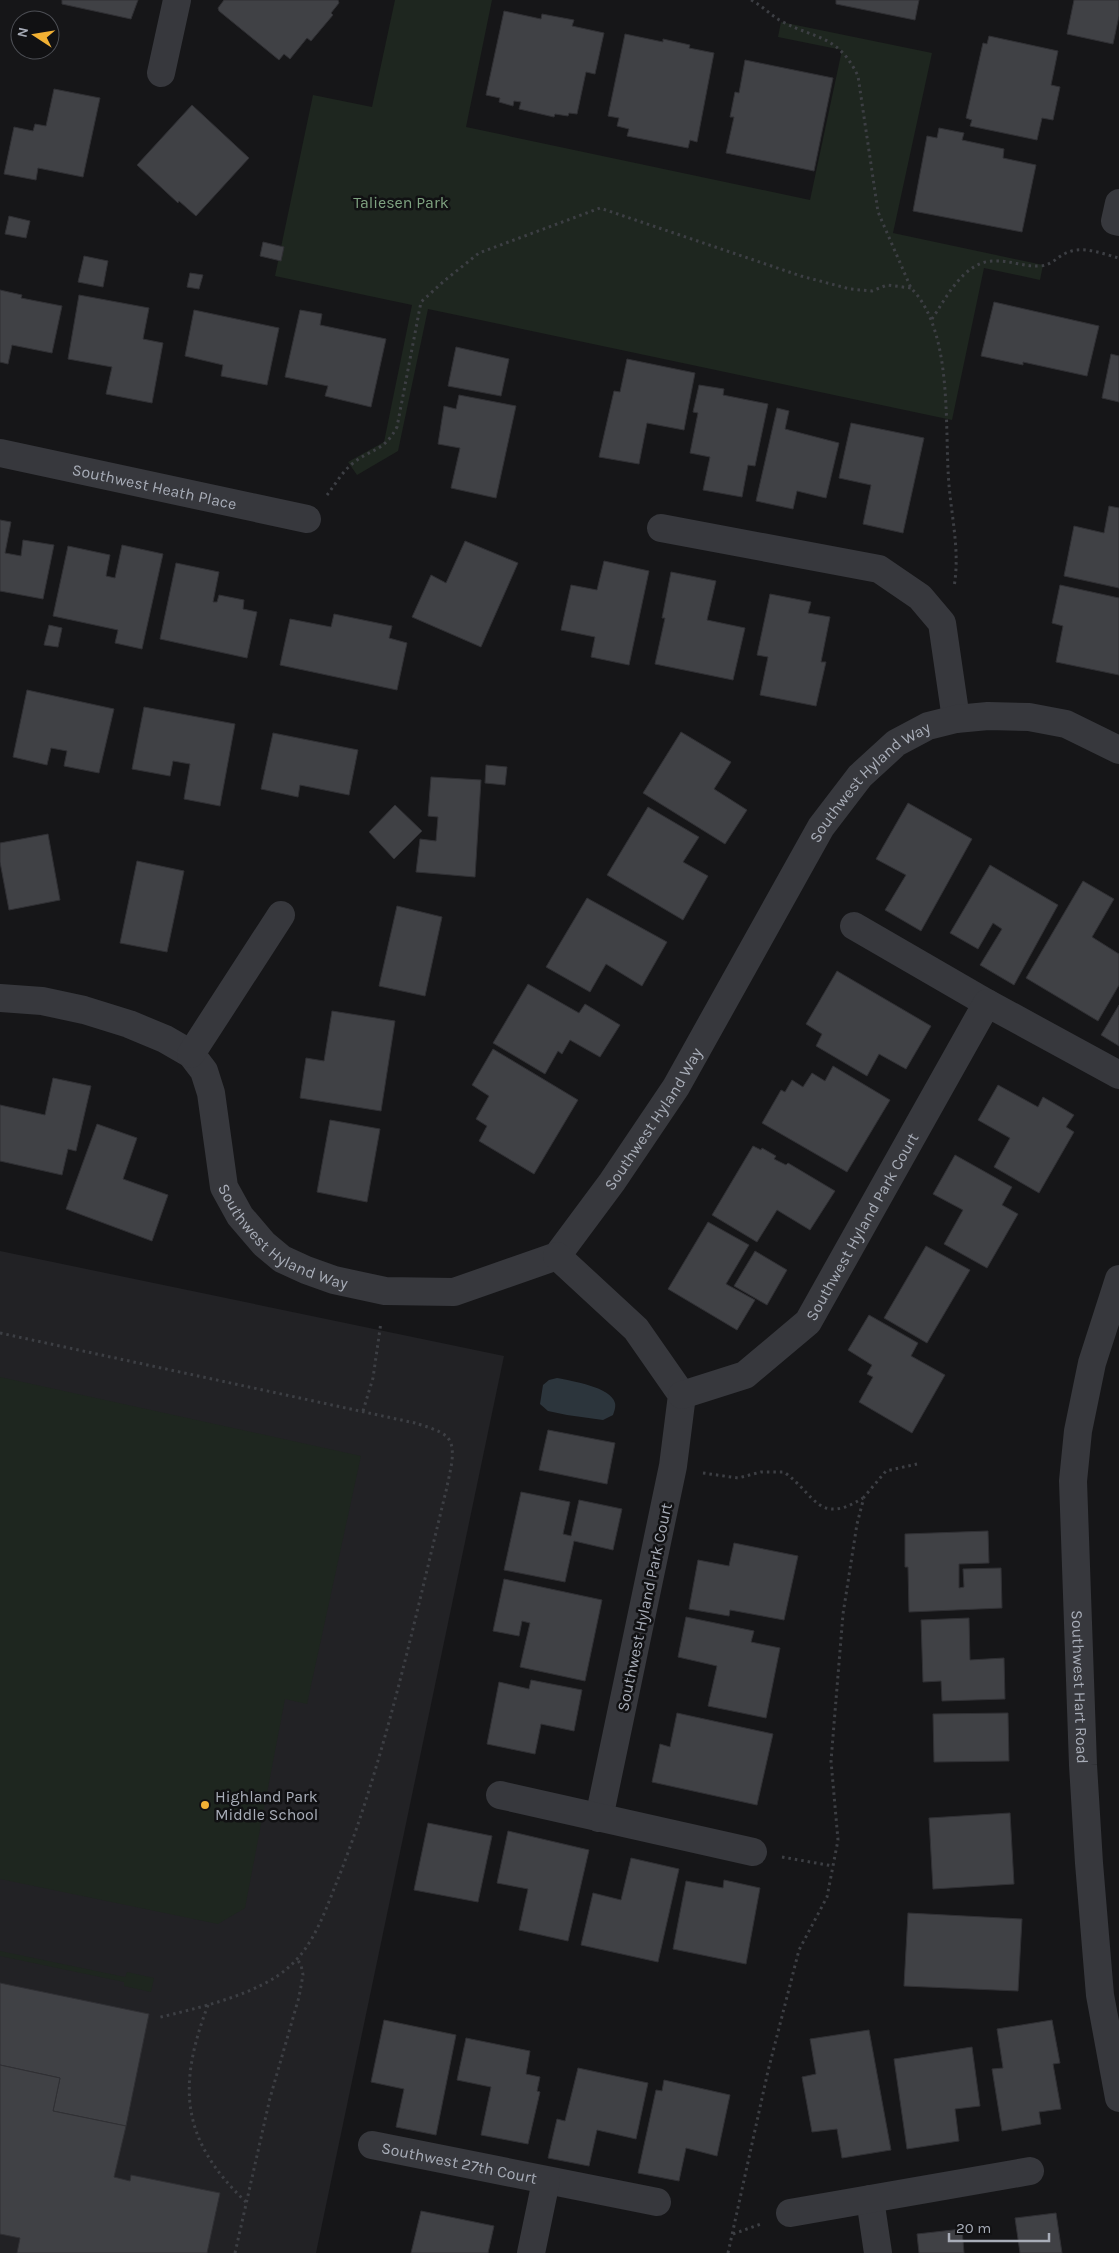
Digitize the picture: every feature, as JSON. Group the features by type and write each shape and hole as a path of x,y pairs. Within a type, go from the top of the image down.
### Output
{"street":[{"path":"162,73 177,0"},
{"path":"1119,203 1115,221 1119,222"},
{"name":"Southwest Heath Place","path":"0,453 307,519"},
{"path":"662,528 878,569 920,597 942,623 956,719"},
{"name":"Southwest Hyland Way","path":"0,998 42,1001 84,1010 129,1024 165,1039 192,1054 204,1071 210,1092 224,1187 240,1216 264,1244 282,1259 334,1280 385,1291 454,1292 557,1256 612,1182 676,1087 821,827 860,776 896,743 928,726 956,719 988,716 1028,717 1066,724 1119,750"},
{"path":"192,1054 281,915"},
{"path":"854,926 987,1003 1119,1075"},
{"name":"Southwest Hyland Park Court","path":"600,1818 673,1466 682,1395 746,1375 808,1322 987,1003"},
{"path":"557,1256 636,1328 682,1395"},
{"name":"Southwest Hart Road","path":"1119,1279 1092,1363 1078,1432 1073,1481 1083,1765 1089,1863 1100,1995 1119,2098"},
{"path":"500,1795 752,1852"},
{"name":"Southwest 27th Court","path":"372,2145 657,2202"},
{"path":"790,2214 1030,2171"},
{"name":"Southwest 27th Court","path":"531,2253 546,2181"},
{"path":"870,2199 878,2253"}],"path":[{"path":"751,0 782,21 835,43 850,59 858,76 878,212 911,288 920,298 932,319 942,366 949,486 958,566 951,605 942,623"},
{"path":"307,519 352,464 390,440 397,427 421,302 479,253 549,226 600,208 800,276 850,289 872,290 887,285 911,288"},
{"path":"932,319 954,285 974,266 993,260 1040,266 1055,261 1067,252 1085,250 1119,258"},
{"path":"0,1333 415,1423 447,1437 451,1445 452,1459 418,1611 391,1715 353,1839 329,1902 308,1946 289,1967 264,1983 208,2005 157,2018"},
{"path":"363,1412 373,1378 377,1349"},
{"path":"673,1466 705,1474 738,1478 762,1472 784,1472 814,1502 835,1510 850,1506 864,1498 886,1471 917,1464"},
{"path":"728,2253 768,2071 799,1950 827,1897 838,1840 830,1761 843,1614 856,1524 864,1498"},
{"path":"752,1852 833,1866"},
{"path":"235,2253 270,2098 299,1997 303,1975 301,1965 297,1959"},
{"path":"208,2005 192,2052 189,2080 191,2120 196,2136 212,2162 227,2184 246,2202"}],"shaded area":[{"name":"Highland Park Middle School","path":"0,1251 504,1356 316,2253 0,2253"},
{"path":"557,1378 590,1386 606,1393 612,1397 615,1403 613,1415 603,1420 548,1411 540,1404 543,1385 549,1380"}],"green space":[{"name":"Taliesen Park","path":"395,0 492,0 466,127 810,200 842,50 778,37 781,22 932,53 893,233 1043,265 1040,280 984,268 952,420 428,309 398,451 357,475 348,462 384,442 412,305 275,276 313,95 372,107"},
{"path":"0,1377 361,1456 307,1704 285,1699 245,1908 218,1924 0,1879"},
{"path":"0,1951 125,1977 127,1972 154,1978 151,1992 124,1986 124,1982 0,1956"}],"building":[{"path":"62,0 138,0 131,19 62,4"},
{"path":"224,0 338,0 339,3 331,13 333,15 311,41 307,38 290,59 284,54 279,60 219,11 218,8"},
{"path":"836,0 919,0 915,20 836,4"},
{"path":"1074,0 1119,0 1119,16 1113,44 1067,34"},
{"path":"504,11 541,19 542,14 574,20 572,26 604,33 595,74 586,72 577,114 569,113 568,116 555,114 554,117 519,109 521,102 514,101 513,106 499,102 500,98 486,95"},
{"path":"625,34 663,42 663,39 690,45 689,48 714,53 697,142 690,140 688,148 627,136 629,129 617,126 619,118 608,116"},
{"path":"989,36 1058,51 1051,85 1060,87 1053,120 1042,118 1037,140 970,126 972,120 966,118 983,43 987,44"},
{"path":"745,60 833,78 814,171 726,153 734,117 730,117 735,92 739,93"},
{"path":"54,89 100,98 83,177 38,168 36,180 4,174 14,127 33,131 35,124 46,126"},
{"path":"192,105 249,158 196,216 179,201 178,203 137,165"},
{"path":"939,128 964,133 962,140 1004,149 1003,158 1036,165 1022,232 913,211 927,136 937,138"},
{"path":"9,216 30,221 26,238 5,234"},
{"path":"263,242 284,247 281,261 260,256"},
{"path":"84,256 108,261 103,287 78,282"},
{"path":"190,273 203,275 199,289 187,287"},
{"path":"0,290 22,295 21,298 62,306 52,353 12,345 8,364 0,362"},
{"path":"79,295 149,308 143,339 163,343 152,403 106,394 112,367 68,359"},
{"path":"994,302 1099,326 1087,376 1023,362 1023,365 981,356"},
{"path":"194,310 279,328 267,385 221,376 223,365 185,356"},
{"path":"300,310 322,314 320,325 386,339 371,407 325,396 328,386 285,377"},
{"path":"456,347 509,359 501,396 448,386"},
{"path":"1111,354 1119,356 1119,402 1102,398"},
{"path":"627,359 695,373 684,430 647,423 639,464 599,457 614,391 620,392"},
{"path":"699,385 724,389 723,395 768,404 755,466 748,465 742,497 703,490 710,457 690,453 698,413 693,412"},
{"path":"459,395 516,406 496,498 451,488 460,448 438,444 444,406 456,409"},
{"path":"777,408 789,411 785,429 839,443 826,498 797,491 793,509 756,501"},
{"path":"851,423 924,438 903,533 863,524 871,485 839,478"},
{"path":"1109,506 1119,508 1119,588 1064,576 1074,526 1104,533"},
{"path":"0,520 11,522 5,553 21,556 23,540 54,545 43,599 0,591"},
{"path":"465,541 518,563 481,647 412,617 431,575 446,583"},
{"path":"122,545 163,554 142,649 115,643 118,630 53,616 68,546 110,555 106,576 115,578"},
{"path":"604,561 649,571 629,665 591,657 595,637 561,630 571,585 597,590"},
{"path":"176,563 219,572 213,602 217,602 219,595 244,600 243,609 257,612 247,658 160,639"},
{"path":"671,572 716,581 707,620 745,628 733,680 655,664 665,618 662,618"},
{"path":"1060,585 1119,598 1119,675 1056,662 1063,626 1052,623"},
{"path":"770,594 811,602 808,613 830,617 821,662 826,662 816,706 760,695 768,657 757,655"},
{"path":"334,614 392,626 389,638 407,643 397,690 280,665 290,619 331,627"},
{"path":"49,625 62,628 58,647 44,645"},
{"path":"27,690 114,709 99,773 64,766 67,751 51,748 47,765 13,757"},
{"path":"144,707 235,724 220,806 184,799 190,764 173,761 170,776 132,769"},
{"path":"681,732 731,762 714,789 747,810 725,844 643,793"},
{"path":"273,733 358,750 349,795 300,785 298,797 261,789"},
{"path":"486,765 507,767 505,785 485,783"},
{"path":"431,777 481,780 475,877 416,872 420,839 436,841 438,817 428,816"},
{"path":"908,803 972,839 921,931 885,910 906,875 876,859"},
{"path":"395,805 422,831 394,859 369,832"},
{"path":"648,807 699,837 683,862 708,876 683,920 607,875"},
{"path":"48,834 60,900 9,910 0,862 0,843"},
{"path":"137,861 184,871 167,952 120,943"},
{"path":"990,865 1058,905 1014,985 980,965 1002,929 993,923 978,949 950,933"},
{"path":"1083,881 1114,899 1092,937 1119,954 1119,985 1098,1021 1026,978"},
{"path":"587,898 667,942 642,986 606,964 590,992 546,967"},
{"path":"397,906 442,917 425,996 379,986"},
{"path":"837,971 931,1026 906,1069 879,1054 867,1076 816,1046 822,1034 806,1024"},
{"path":"528,984 579,1013 585,1004 620,1025 600,1057 570,1040 562,1054 558,1051 545,1074 493,1043"},
{"path":"1119,1005 1119,1046 1101,1035"},
{"path":"332,1011 395,1021 381,1111 300,1098 306,1058 324,1061"},
{"path":"493,1049 578,1100 534,1174 479,1141 487,1126 476,1119 489,1096 472,1085"},
{"path":"833,1066 890,1100 847,1172 762,1123 781,1090 785,1092 792,1080 803,1087 812,1073 825,1081"},
{"path":"53,1078 91,1086 76,1151 68,1149 62,1175 0,1161 0,1105 45,1115"},
{"path":"998,1085 1038,1107 1043,1097 1074,1115 1066,1127 1074,1132 1039,1193 994,1167 1010,1138 978,1120"},
{"path":"330,1120 380,1129 367,1202 317,1192"},
{"path":"97,1124 137,1138 123,1179 168,1195 152,1241 66,1209"},
{"path":"753,1146 761,1150 762,1148 776,1156 774,1159 786,1165 788,1163 835,1191 810,1230 777,1210 757,1242 712,1215"},
{"path":"955,1155 1012,1187 1002,1205 1018,1214 987,1268 944,1244 963,1210 933,1194"},
{"path":"708,1222 749,1245 726,1284 755,1300 737,1330 668,1289"},
{"path":"926,1246 970,1270 927,1343 884,1318"},
{"path":"755,1251 787,1270 767,1305 734,1286"},
{"path":"869,1315 918,1343 911,1356 945,1375 912,1433 859,1402 873,1377 867,1374 872,1365 848,1350"},
{"path":"548,1430 615,1443 607,1484 539,1470"},
{"path":"521,1492 570,1502 563,1534 571,1536 579,1500 622,1509 613,1550 574,1541 565,1582 504,1570"},
{"path":"988,1531 989,1563 959,1564 959,1588 964,1587 963,1569 1001,1568 1002,1608 909,1612 908,1567 905,1567 905,1534"},
{"path":"734,1543 798,1556 784,1620 730,1610 729,1616 689,1609 698,1560 729,1566"},
{"path":"504,1579 602,1600 585,1681 520,1667 530,1623 522,1621 519,1636 493,1631"},
{"path":"686,1617 754,1631 751,1642 780,1648 766,1718 708,1706 717,1666 678,1657"},
{"path":"969,1618 970,1660 1004,1658 1005,1699 942,1701 941,1681 923,1682 921,1620"},
{"path":"531,1680 582,1690 574,1731 541,1724 535,1754 487,1744 499,1682 529,1689"},
{"path":"677,1713 773,1734 757,1805 652,1782 660,1744 670,1747"},
{"path":"1008,1713 1009,1761 934,1762 933,1714"},
{"path":"1010,1813 1014,1884 933,1889 929,1818"},
{"path":"428,1823 492,1836 478,1902 414,1890"},
{"path":"508,1831 589,1850 568,1941 519,1930 528,1889 497,1883"},
{"path":"631,1858 679,1869 658,1962 581,1945 593,1893 621,1900"},
{"path":"724,1880 760,1888 746,1964 673,1949 686,1881 723,1888"},
{"path":"908,1913 1022,1919 1018,1991 904,1986"},
{"path":"0,1983 149,2014 126,2126 53,2111 60,2078 0,2065"},
{"path":"384,2020 456,2035 436,2135 396,2127 404,2089 371,2082"},
{"path":"1052,2020 1060,2063 1053,2064 1061,2109 1039,2112 1041,2124 1002,2131 992,2069 1003,2068 997,2029"},
{"path":"869,2030 891,2150 842,2158 837,2129 812,2132 802,2077 816,2074 810,2039"},
{"path":"466,2038 530,2051 526,2074 540,2077 537,2091 540,2092 528,2144 481,2135 491,2087 457,2080"},
{"path":"972,2047 980,2106 955,2109 959,2141 907,2149 894,2059"},
{"path":"0,2065 60,2078 53,2111 126,2126 114,2177 130,2181 131,2175 220,2193 207,2253 17,2253 20,2238 0,2234"},
{"path":"578,2068 648,2083 636,2139 597,2130 589,2166 548,2158 557,2119 565,2121"},
{"path":"664,2080 730,2095 717,2156 686,2148 679,2181 638,2173 656,2090 662,2091"},
{"path":"421,2211 494,2226 488,2253 411,2253"},
{"path":"1056,2213 1062,2253 1020,2253 1015,2218"},
{"path":"962,2229 964,2253 919,2253 917,2234"}],"place":[{"name":"Highland Park Middle School","path":"205,1805"}]}
